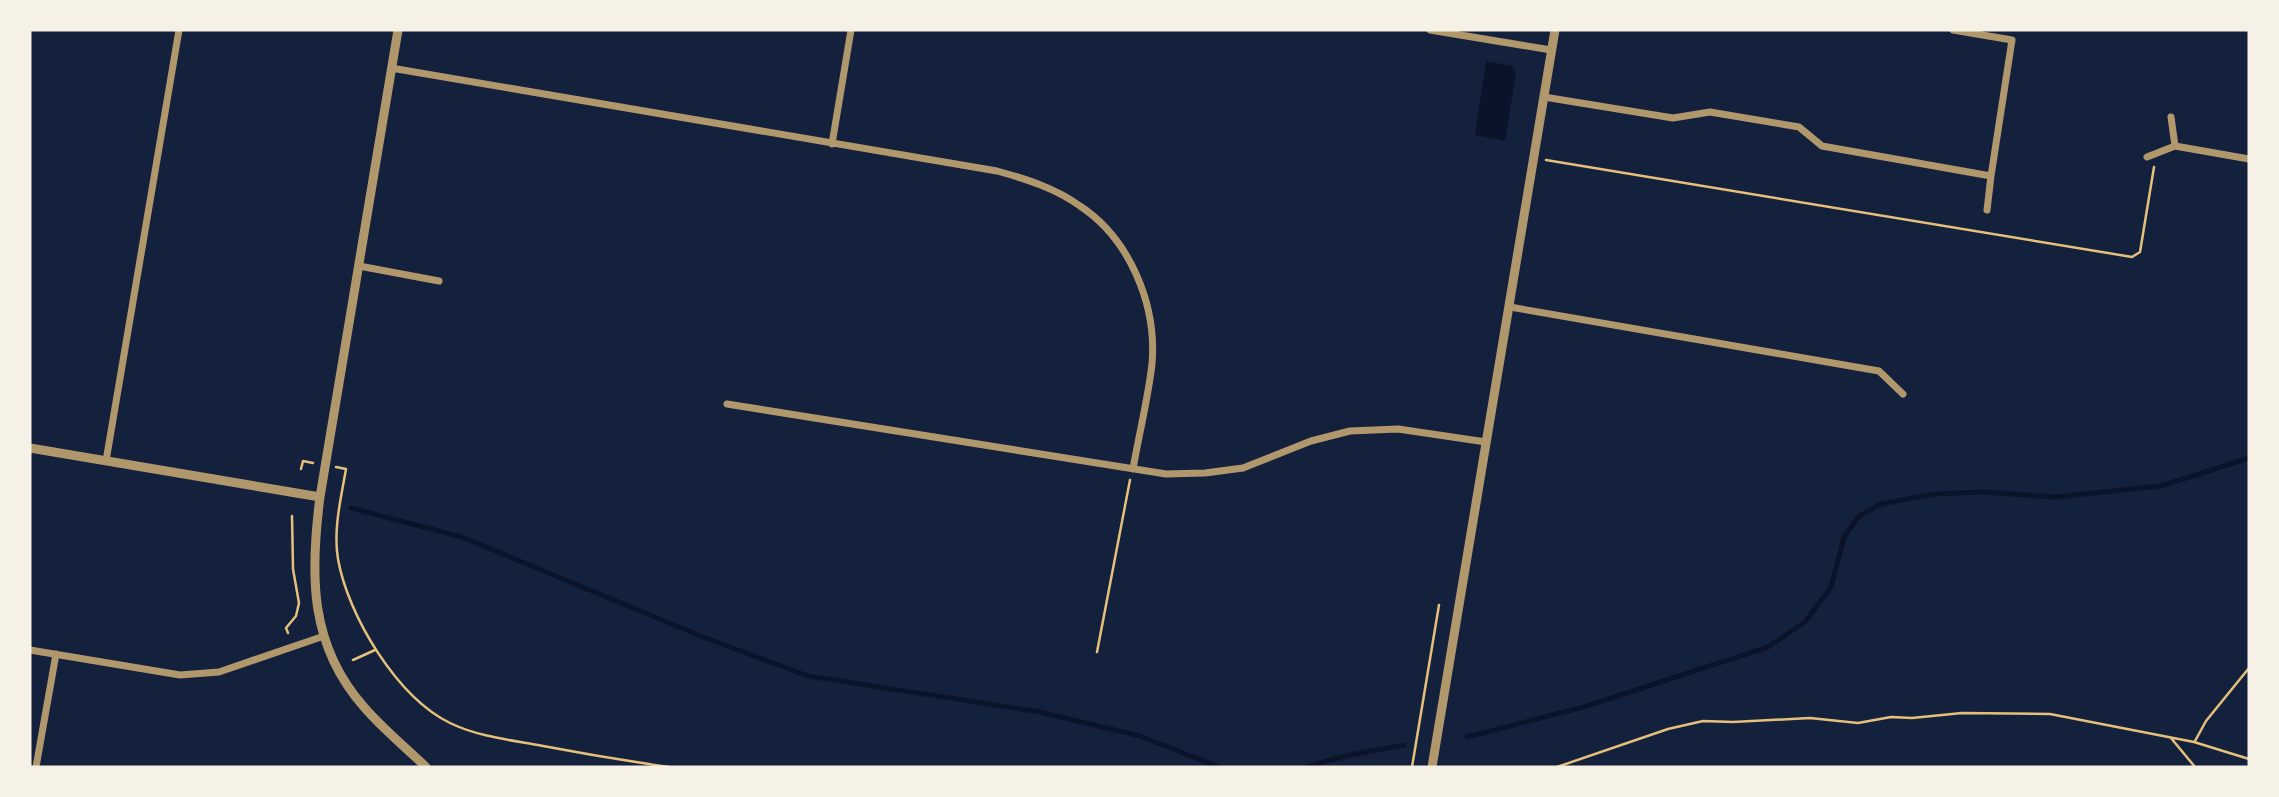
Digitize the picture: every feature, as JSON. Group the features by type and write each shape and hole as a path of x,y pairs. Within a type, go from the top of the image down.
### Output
{"street":[{"path":"106,461 179,30"},
{"path":"398,30 320,497 314,543 314,589 324,636 339,669 363,706 426,767"},
{"path":"832,144 851,30"},
{"path":"1430,30 1551,50"},
{"path":"1432,767 1555,30"},
{"path":"1953,30 2012,40"},
{"path":"1987,210 2014,30"},
{"path":"391,68 997,171 1042,184 1082,206 1111,235 1135,270 1150,315 1152,362 1133,469"},
{"path":"1544,97 1673,118 1710,112 1799,127 1822,146 1991,176"},
{"path":"2171,117 2175,146"},
{"path":"2147,157 2175,146 2249,159"},
{"path":"359,266 439,281"},
{"path":"1510,307 1879,371 1903,394"},
{"path":"727,404 1166,474 1243,468 1311,441 1350,431 1398,429 1486,442"},
{"path":"30,448 320,497"},
{"path":"30,650 180,675 219,672 324,636"},
{"path":"36,767 55,654"}],"path":[{"path":"1534,158 2132,257 2140,252 2156,154"},
{"path":"301,469 303,461 346,469 338,520 338,558 352,605 375,650 410,693 447,722 484,736 669,767"},
{"path":"1097,652 1133,469"},
{"path":"288,633 286,628 296,616 299,603 293,569 292,516"},
{"path":"1412,767 1439,605"},
{"path":"352,660 375,650"},
{"path":"2194,743 2206,722 2249,668"},
{"path":"1558,767 1668,729 1703,721 1810,718 1857,723 1891,717 1912,718 1962,713 2050,713 2194,743 2249,759"},
{"path":"2171,738 2196,767"}],"water":[{"path":"1486,61 1512,66 1516,73 1505,141 1475,135"}],"waterway":[{"path":"1467,737 1587,706 1768,647 1805,622 1831,587 1844,537 1859,516 1881,504 1934,494 1983,492 2055,497 2161,486 2249,458"},
{"path":"351,508 462,537 703,637 808,676 1040,712 1140,736 1219,767"},
{"path":"1306,767 1345,756 1404,745"}]}
